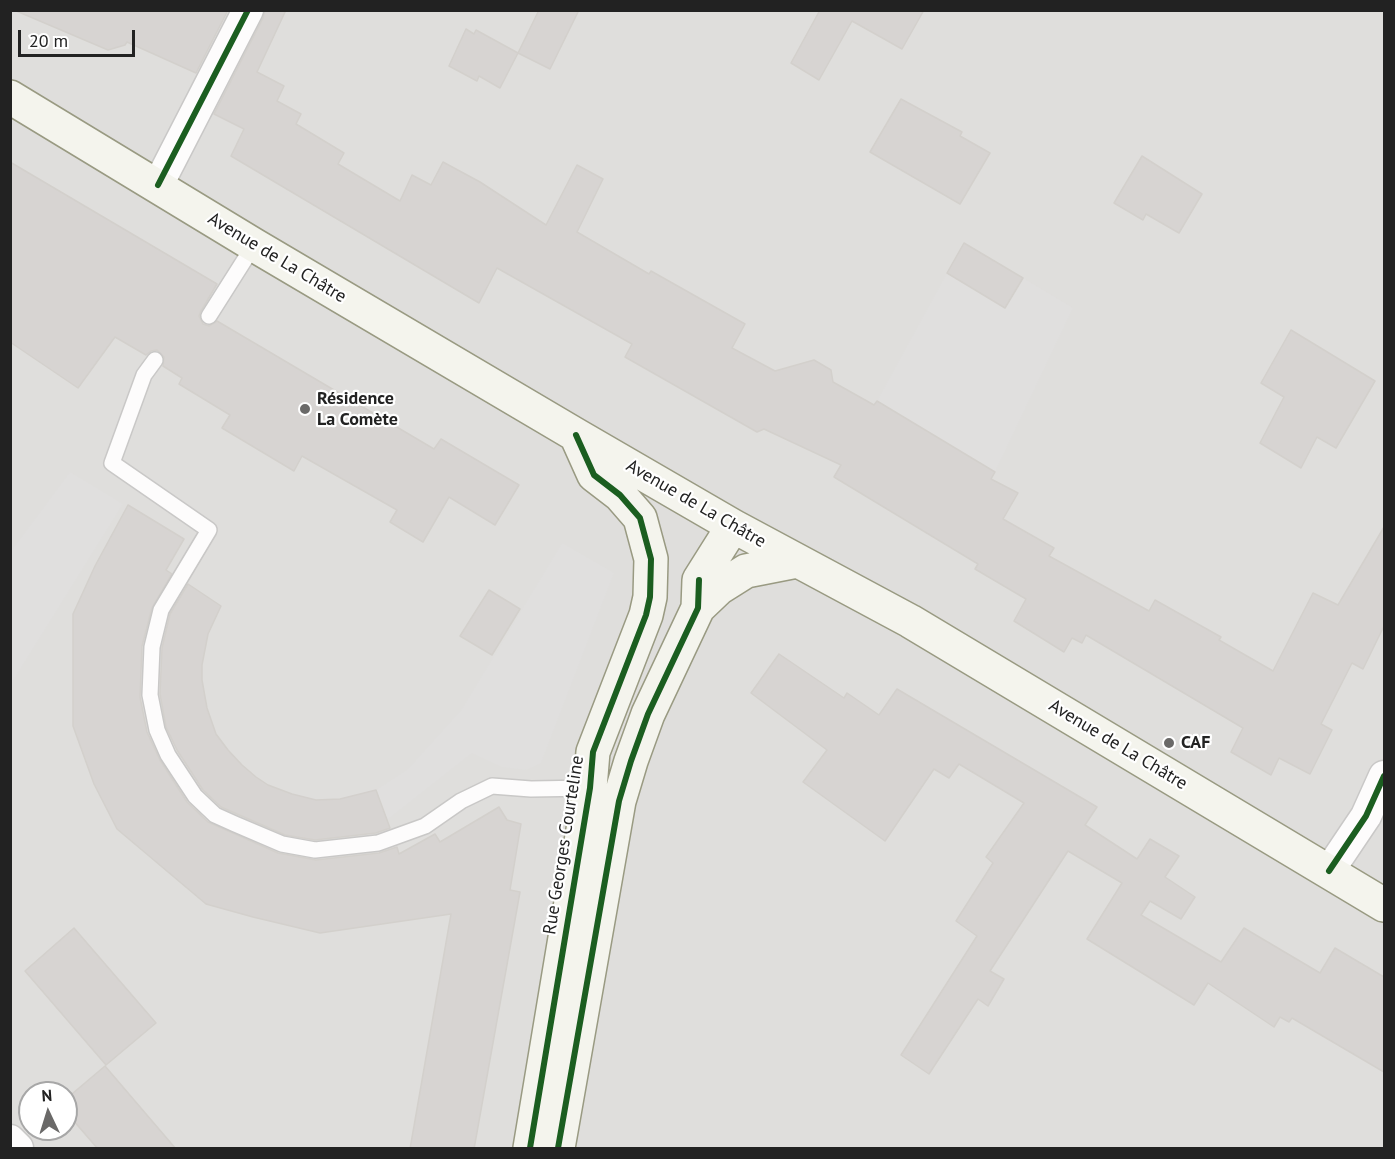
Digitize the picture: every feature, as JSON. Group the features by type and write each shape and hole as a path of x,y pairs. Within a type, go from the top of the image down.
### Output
{"main road":[{"name":"Avenue de La Châtre","path":"10,97 254,245 576,435 733,526 910,621 1384,904"},
{"name":"Rue Georges Courteline","path":"530,1149 590,788 593,752 646,615 650,597 651,559 640,518 620,495 594,475 576,435"},
{"name":"Rue Georges Courteline","path":"558,1149 619,801 648,714 699,594 733,526"},
{"name":"Rue Georges Courteline","path":"646,615 679,583 699,594 719,588 746,571 796,561"}],"street":[{"path":"158,185 248,10"},
{"path":"1329,871 1366,816 1384,776"},
{"path":"10,1140 18,1149"}],"lane":[{"path":"209,316 254,245"},
{"path":"155,360 144,375 112,463 208,530 161,610 152,646 150,695 157,730 168,755 195,796 215,815 282,844 315,850 378,843 425,826 461,801 492,786 531,789 590,788"}],"shaded area":[{"path":"10,11 1384,11 1384,1148 11,1148"},
{"path":"947,273 1005,308 1023,278 1073,308 995,472 877,401"},
{"path":"70,472 123,504 11,684 11,551"},
{"path":"562,543 614,573 541,763 526,770 502,767 472,753 387,820 376,790 407,770 462,709"}],"building":[{"path":"14,10 228,10 196,73 127,42 125,45 108,50"},
{"path":"265,10 286,10 257,72 284,86 277,101 301,114 296,124 344,153 338,164 400,201 412,175 431,185 443,162 480,182 546,225 577,165 603,179 577,232 649,274 651,271 745,324 732,348 775,371 814,360 831,370 833,382 874,405 877,401 995,472 991,479 1018,493 1003,519 1054,548 1049,556 1149,611 1155,600 1221,637 1219,640 1273,671 1313,593 1338,605 1384,527 1384,626 1363,669 1352,663 1321,724 1332,730 1310,774 1279,758 1271,775 1231,752 1243,728 1086,635 1082,643 1072,638 1064,652 1014,621 1026,599 975,569 978,564 834,477 841,465 764,429 757,432 625,357 632,344 497,268 479,303 231,156 244,129 214,114"},
{"path":"539,10 579,10 550,69 518,53"},
{"path":"820,10 924,10 902,49 852,21 819,80 791,63"},
{"path":"466,29 474,34 476,30 518,53 500,88 479,76 477,81 449,66"},
{"path":"901,99 962,132 960,136 990,153 960,204 870,152"},
{"path":"1142,156 1202,194 1179,233 1146,214 1143,220 1114,203"},
{"path":"10,162 217,284 199,316 203,324 209,326 217,321 434,449 441,439 519,485 495,525 449,497 423,542 390,522 397,510 302,456 294,471 222,428 230,415 179,384 182,378 163,366 164,357 157,350 146,355 115,337 78,388 10,342"},
{"path":"964,243 1023,278 1005,308 947,273"},
{"path":"1291,330 1375,381 1336,448 1317,437 1301,468 1260,443 1284,397 1261,383"},
{"path":"128,505 184,539 166,570 172,574 152,608 142,646 140,697 147,732 160,760 187,802 208,822 278,853 316,860 379,853 397,847 399,854 435,834 440,842 499,807 507,820 521,824 510,890 520,892 474,1149 410,1149 451,914 320,933 253,917 206,904 117,829 94,784 73,726 73,614 95,566"},
{"path":"188,584 221,606 208,634 202,665 202,680 207,708 216,734 228,750 256,777 268,785 292,794 316,800 340,799 376,790 390,828 376,833 315,840 285,835 221,807 203,790 177,750 166,727 160,694 162,648 170,614"},
{"path":"489,590 520,609 492,655 460,636"},
{"path":"779,654 844,698 847,693 879,715 897,689 1097,807 1085,825 1137,859 1150,839 1179,856 1165,877 1195,897 1181,919 1150,901 1141,915 1221,962 1244,928 1320,973 1335,948 1384,977 1384,1072 1292,1018 1289,1022 1280,1017 1274,1027 1208,983 1194,1005 1087,939 1122,883 1068,851 990,971 1004,979 988,1006 978,999 929,1074 901,1055 977,936 956,921 993,863 986,857 1024,803 959,764 949,778 934,769 885,841 803,782 827,750 751,693"},
{"path":"74,928 156,1023 106,1065 25,971"},
{"path":"105,1066 176,1149 98,1149 78,1126 78,1089"}],"cycle path":[{"path":"158,185 248,10"},
{"path":"530,1148 590,788 593,752 646,615 650,597 651,559 640,518 620,495 594,475 576,435"},
{"path":"558,1148 619,801 648,714 698,608 699,580"},
{"path":"1329,871 1366,816 1384,776"}],"place":[{"name":"Résidence La Comète","path":"305,409"},
{"name":"CAF","path":"1169,743"}]}
